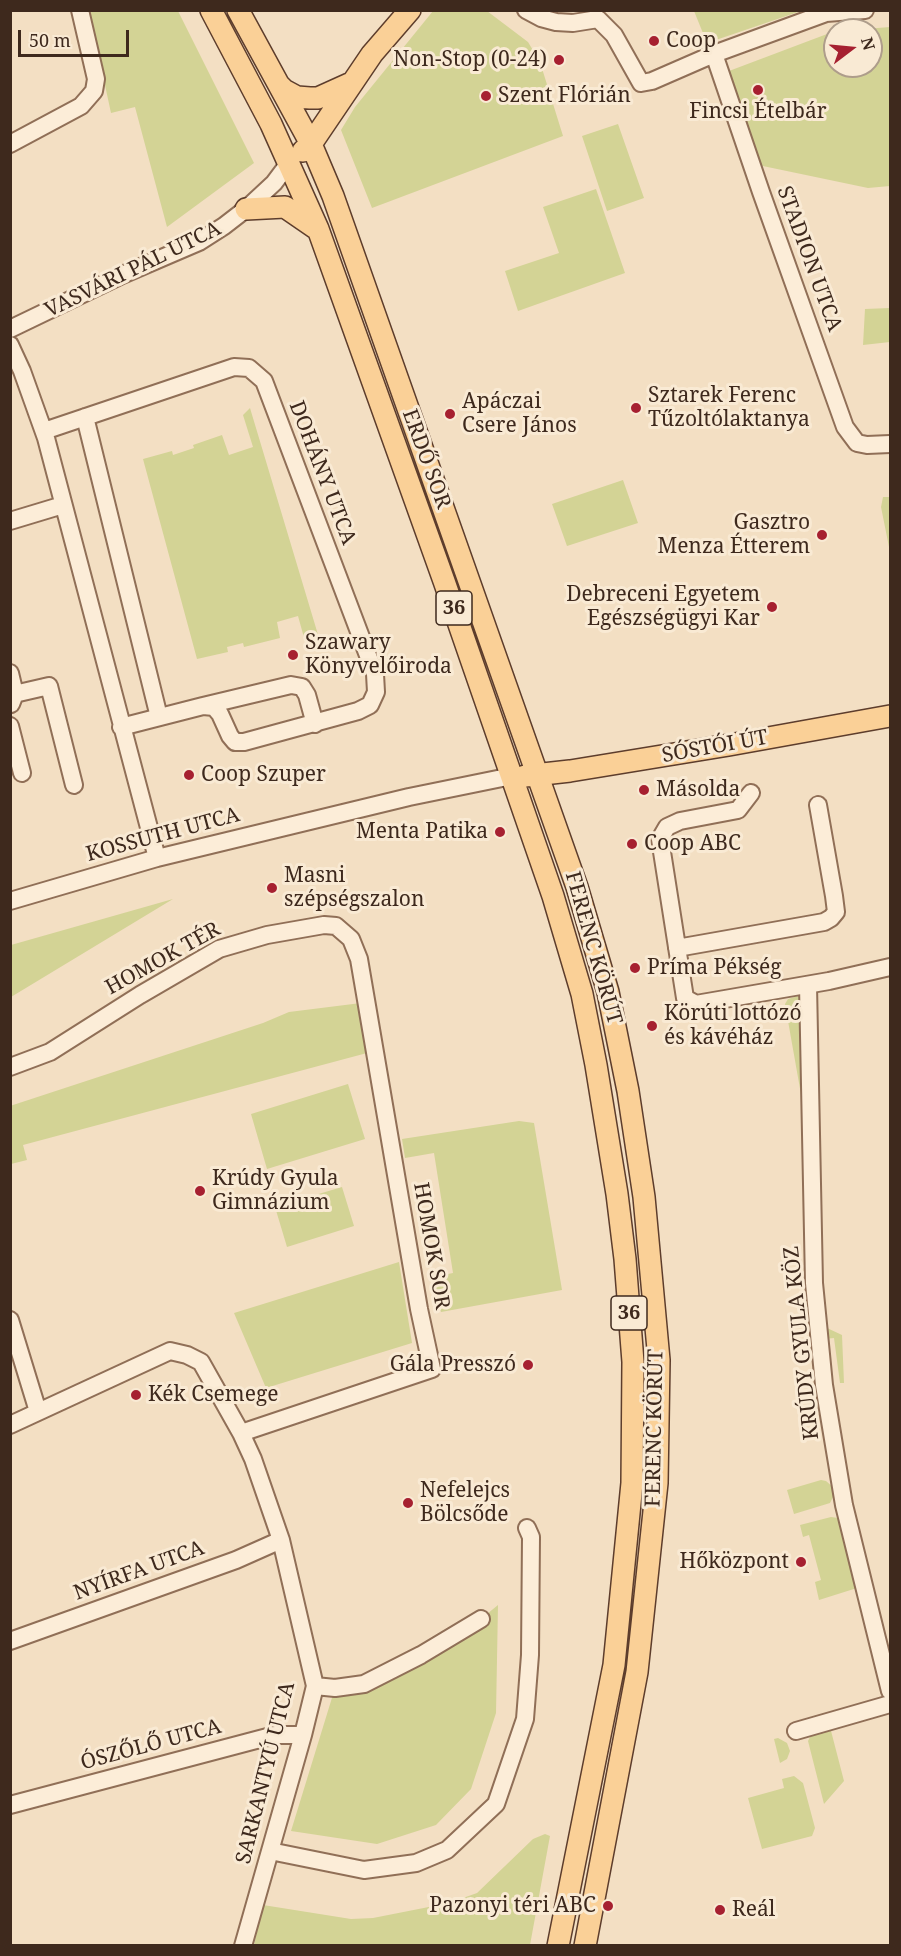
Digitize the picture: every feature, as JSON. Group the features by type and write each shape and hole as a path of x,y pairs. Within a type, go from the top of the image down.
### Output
{"main road":[{"name":"36","path":"211,10 289,163"},
{"name":"36","path":"237,10 311,144"},
{"name":"VASVÁRI PÁL UTCA","path":"289,163 311,144 372,54 410,10"},
{"path":"275,80 284,90 297,97 310,98 318,98 350,84"},
{"name":"ERDŐ SOR","path":"311,144 333,196 538,775"},
{"name":"ERDŐ SOR","path":"289,163 318,230 512,776"},
{"path":"246,209 285,207 318,230"},
{"name":"SÓSTÓI ÚT","path":"512,776 538,775 729,745 891,716"},
{"name":"FERENC KÖRÚT","path":"538,775 577,887 610,1003 628,1091 644,1197 659,1360 657,1483 637,1672 585,1946"},
{"name":"FERENC KÖRÚT","path":"512,776 553,896 586,1014 607,1125 617,1194 625,1258 633,1362 632,1483 614,1665 558,1946"}],"street":[{"path":"10,144 81,106 94,92 96,79 80,10"},
{"path":"526,10 541,18 556,21 573,23 598,19 614,35 640,83 652,81 714,54 826,12 865,10"},
{"name":"STADION UTCA","path":"714,54 845,427 857,443 891,444"},
{"name":"VASVÁRI PÁL UTCA","path":"10,329 122,275 199,242 246,209 274,183 289,163"},
{"path":"10,345 44,431 157,858"},
{"name":"DOHÁNY UTCA","path":"44,431 234,368 249,368 264,381 375,674 376,692 370,705 358,711 244,742 236,742 230,736 220,714 214,708 203,706"},
{"path":"86,417 159,717"},
{"path":"10,521 63,505"},
{"path":"10,673 12,698 49,686 74,785"},
{"path":"121,728 291,685 302,687 307,695 315,724"},
{"path":"10,726 22,773"},
{"name":"KOSSUTH UTCA","path":"10,901 157,858 408,797 512,776"},
{"path":"751,793 738,810 680,821 667,827 660,839 685,998 696,1004 891,967"},
{"path":"677,948 824,922 831,918 836,912 818,805"},
{"name":"HOMOK TÉR","path":"10,1067 50,1052 140,995 219,950 267,935 324,925 336,926 347,934"},
{"name":"HOMOK SOR","path":"241,1433 432,1369 419,1309 359,959 347,934"},
{"name":"KRÚDY GYULA KÖZ","path":"808,984 814,1283 825,1386 844,1505 891,1691"},
{"path":"10,1320 36,1405 40,1410"},
{"name":"SARKANTYÚ UTCA","path":"10,1425 170,1351 187,1355 201,1362 253,1459 281,1540 315,1686 243,1946"},
{"path":"270,1851 364,1870 416,1863 447,1850 496,1804 525,1719 530,1655 531,1537 527,1528"},
{"name":"NYÍRFA UTCA","path":"10,1641 236,1560 281,1540"},
{"path":"315,1686 335,1688 364,1684 421,1655 481,1619"},
{"path":"796,1731 891,1704"},
{"name":"ÓSZŐLŐ UTCA","path":"10,1805 275,1735 303,1735"}],"green space":[{"path":"694,10 801,11 707,43"},
{"path":"89,11 178,11 254,163 167,227 135,107 111,113"},
{"path":"433,11 487,11 528,42 540,62 563,136 372,208 341,130 355,107"},
{"path":"890,27 890,186 868,188 758,165 729,71 823,36 823,78 883,78 883,28"},
{"path":"618,124 644,198 607,211 582,136"},
{"path":"596,189 625,273 518,311 505,271 559,253 543,207"},
{"path":"890,308 890,342 863,345 865,309"},
{"path":"250,408 322,648 308,652 298,616 277,622 280,638 244,647 243,643 227,647 228,652 197,659 143,459 172,451 173,455 222,435 229,455 253,447 243,415"},
{"path":"623,480 638,523 567,546 552,504"},
{"path":"883,497 890,497 890,552 881,507"},
{"path":"173,899 11,997 11,945"},
{"path":"798,996 802,1001 804,1099 802,1100 785,1004 788,999"},
{"path":"361,1003 367,1053 23,1145 27,1160 11,1164 10,1106 263,1023 289,1012"},
{"path":"348,1084 365,1139 267,1169 251,1114"},
{"path":"519,1121 534,1123 562,1290 441,1312 433,1277 453,1273 434,1153 405,1158 402,1139"},
{"path":"342,1187 354,1226 287,1247 275,1207"},
{"path":"399,1262 412,1343 266,1388 234,1313"},
{"path":"827,1328 842,1335 844,1383 840,1383 834,1338 824,1339 824,1329"},
{"path":"821,1480 834,1488 835,1493 830,1503 794,1514 787,1490"},
{"path":"831,1517 841,1521 857,1588 819,1600 815,1582 821,1580 809,1535 803,1537 800,1525"},
{"path":"498,1605 496,1713 471,1789 436,1825 377,1844 291,1831 335,1688 364,1684 481,1619"},
{"path":"830,1727 844,1781 824,1804 808,1741 812,1733"},
{"path":"778,1738 787,1743 790,1751 787,1759 780,1763 774,1739"},
{"path":"794,1776 803,1783 815,1828 812,1836 762,1849 748,1798 784,1788 782,1779"},
{"path":"545,1834 550,1836 530,1945 254,1945 263,1905 351,1919 373,1918 449,1903 477,1893 533,1839"}],"place":[{"name":"Coop","path":"654,41"},
{"name":"Non-Stop (0-24)","path":"559,60"},
{"name":"Fincsi Ételbár","path":"758,90"},
{"name":"Szent Flórián","path":"486,96"},
{"name":"Sztarek Ferenc Tűzoltólaktanya","path":"636,408"},
{"name":"Apáczai Csere János","path":"450,414"},
{"name":"Gasztro Menza Étterem","path":"822,535"},
{"name":"Debreceni Egyetem Egészségügyi Kar","path":"772,607"},
{"name":"Szawary Könyvelőiroda","path":"293,655"},
{"name":"Coop Szuper","path":"189,775"},
{"name":"Másolda","path":"644,790"},
{"name":"Menta Patika","path":"500,832"},
{"name":"Coop ABC","path":"632,844"},
{"name":"Masni szépségszalon","path":"272,888"},
{"name":"Príma Pékség","path":"635,968"},
{"name":"Körúti lottózó és kávéház","path":"652,1026"},
{"name":"Krúdy Gyula Gimnázium","path":"200,1191"},
{"name":"Gála Presszó","path":"528,1365"},
{"name":"Kék Csemege","path":"136,1395"},
{"name":"Nefelejcs Bölcsőde","path":"408,1503"},
{"name":"Hőközpont","path":"801,1562"},
{"name":"Pazonyi téri ABC","path":"608,1906"},
{"name":"Reál","path":"720,1910"}]}
